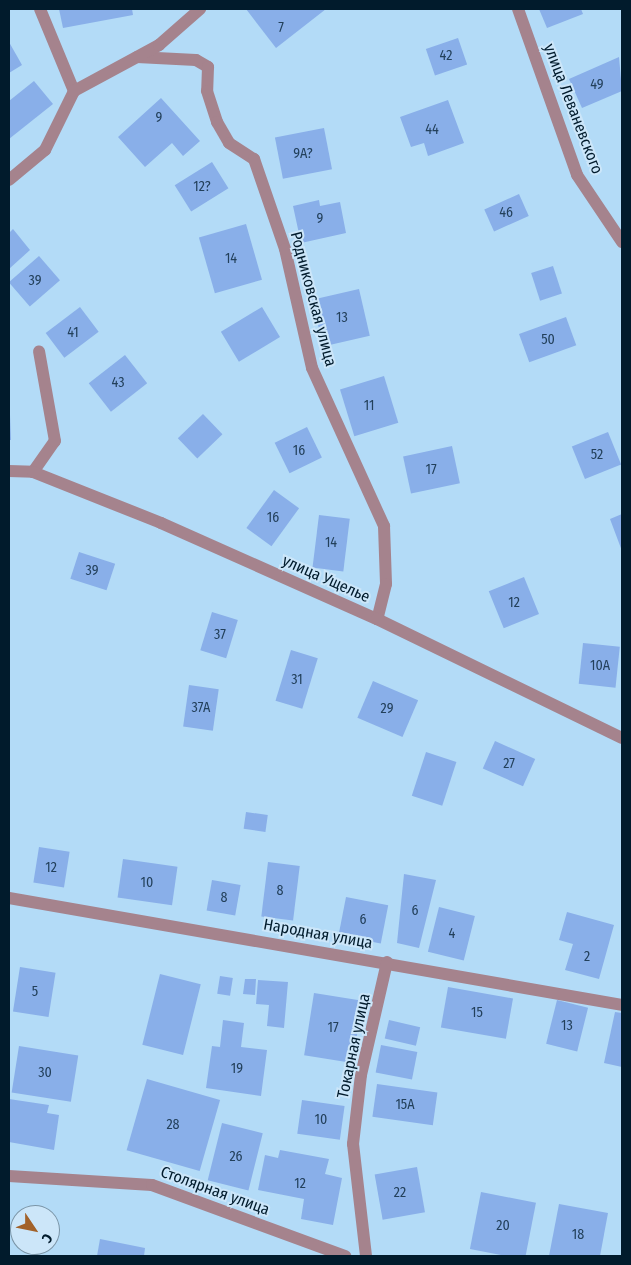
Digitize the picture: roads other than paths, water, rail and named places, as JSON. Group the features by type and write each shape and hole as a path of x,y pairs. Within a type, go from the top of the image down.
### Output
{"street":[{"path":"40,9 74,91"},
{"path":"9,180 45,150 74,91 159,45 200,9"},
{"name":"улица Леваневского","path":"518,9 577,175 622,242"},
{"name":"Родниковская улица","path":"137,57 196,60 208,67 207,90 217,122 229,143 254,159 285,249 312,368 384,526 386,584 377,619"},
{"path":"33,472 55,442 39,351"},
{"name":"улица Ущелье","path":"9,470 33,472 377,619 622,738"},
{"name":"Народная улица","path":"9,898 387,962 622,1005"},
{"name":"Токарная улица","path":"366,1256 353,1144 361,1075 387,962"},
{"name":"Столярная улица","path":"9,1176 152,1185 345,1256"}]}
